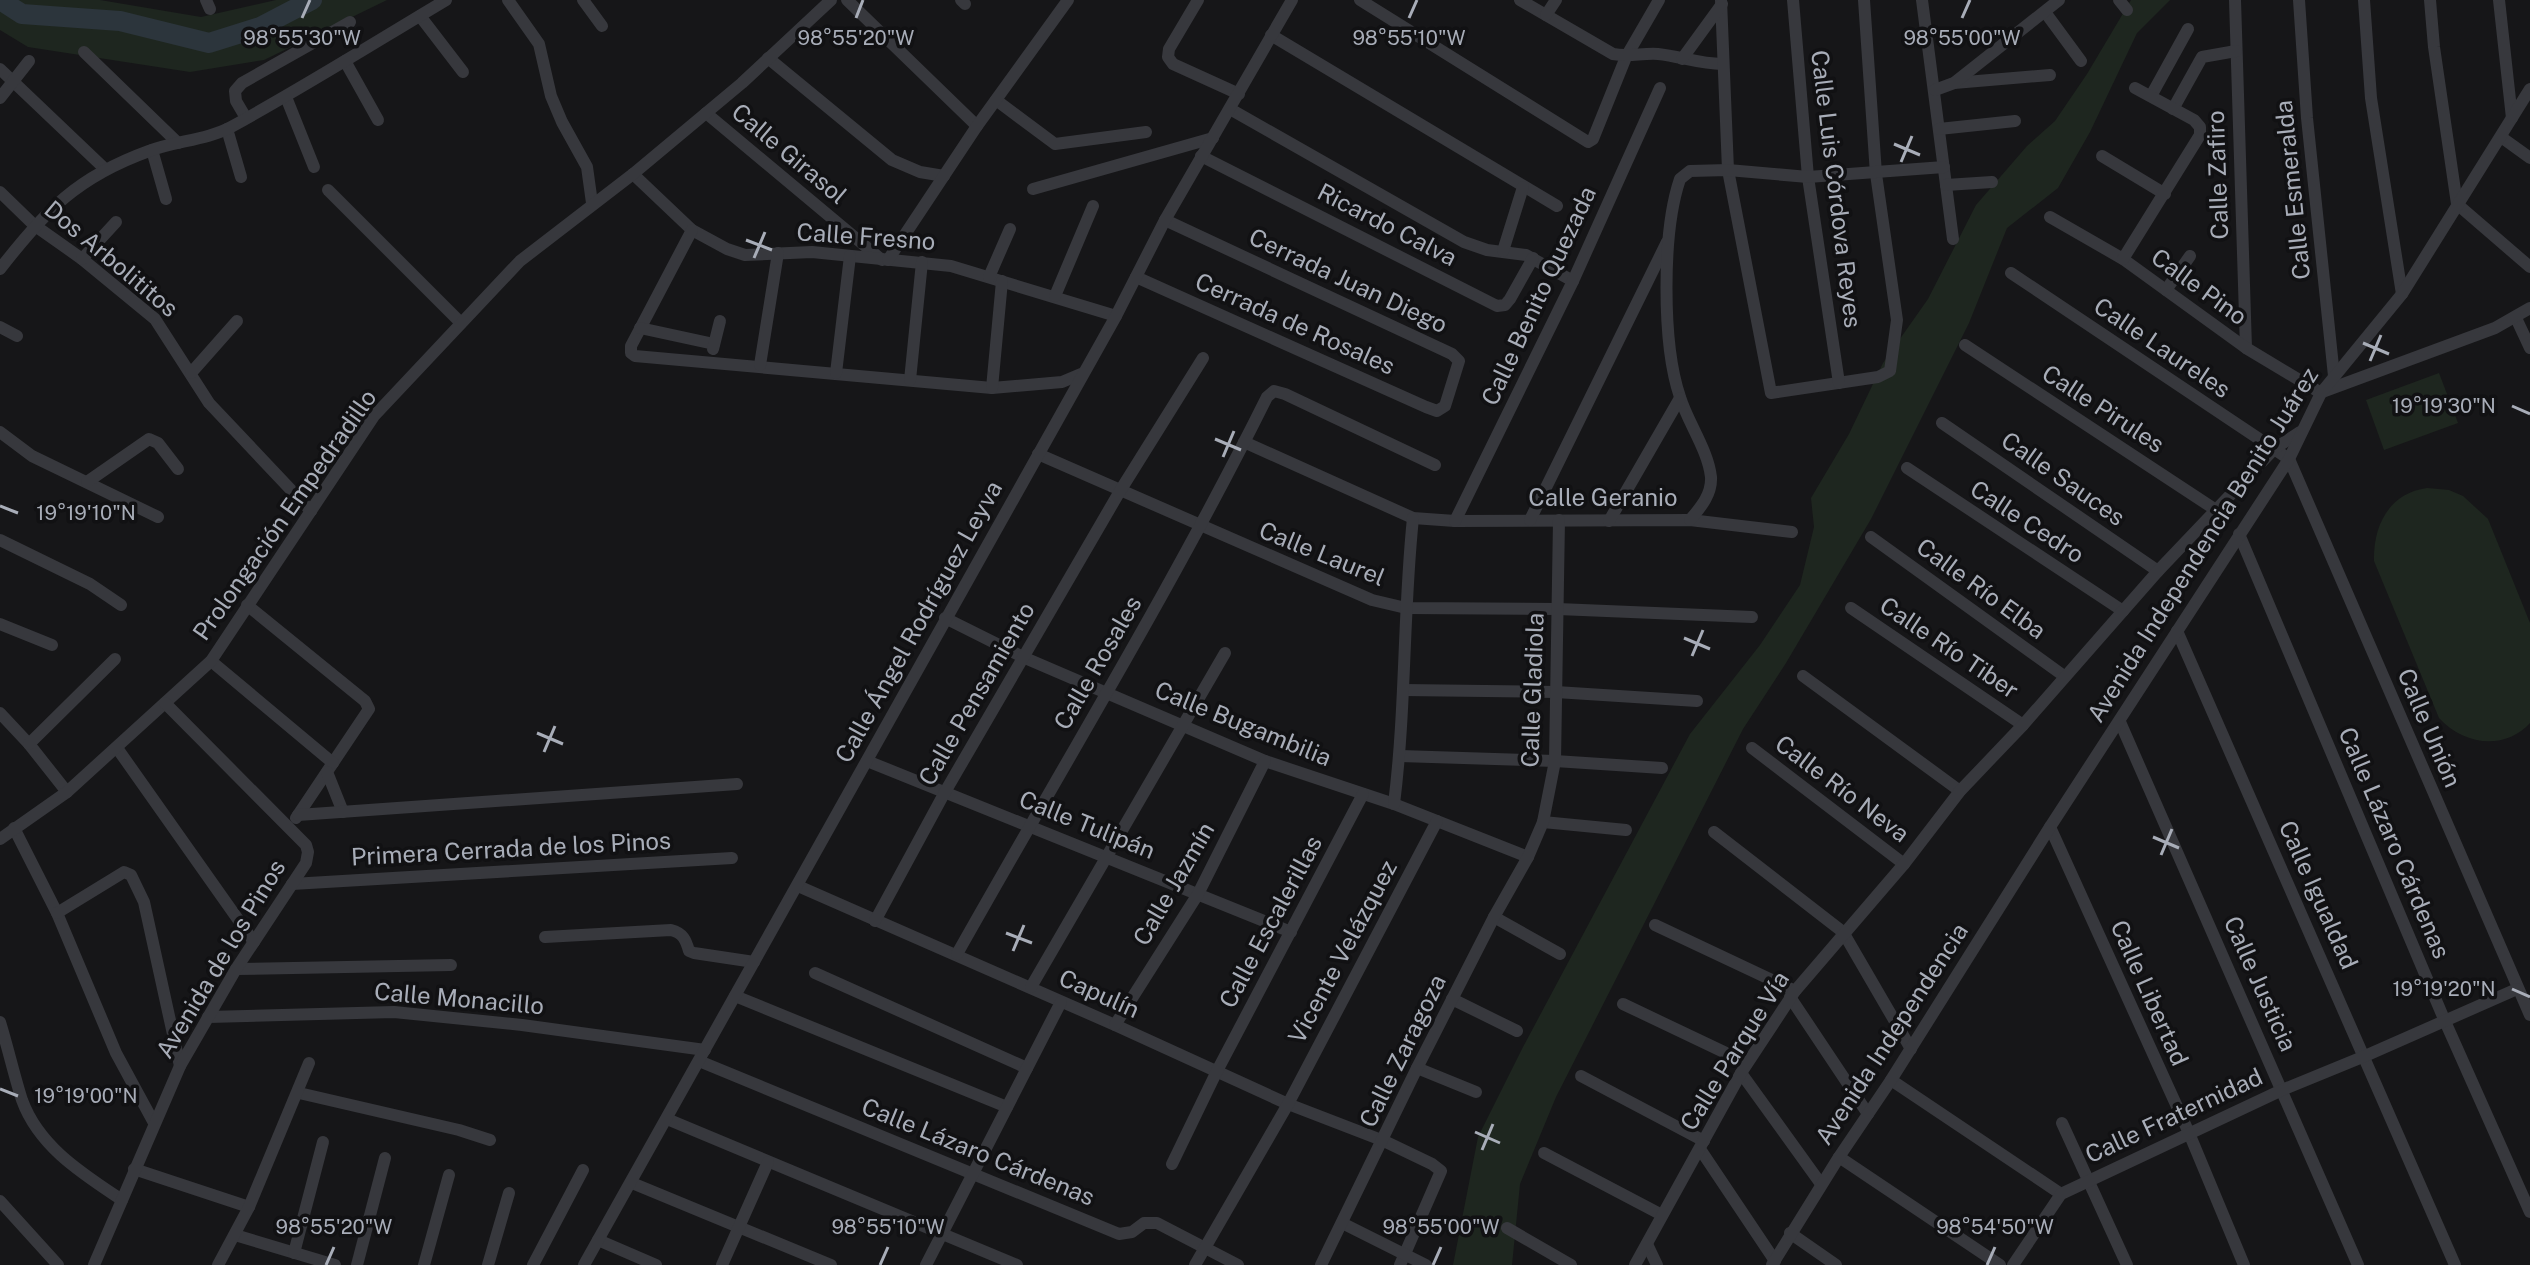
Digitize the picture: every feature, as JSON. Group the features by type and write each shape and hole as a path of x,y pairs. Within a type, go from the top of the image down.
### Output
{"street":[{"path":"0,269 34,225 66,194 105,169 152,150 227,129 446,0"},
{"path":"508,0 539,44 551,96 587,167 592,203"},
{"path":"583,0 602,26"},
{"name":"Prolongación Empedradillo","path":"4,834 67,792 211,661 374,416 520,261 706,113 831,0"},
{"path":"847,0 977,126"},
{"path":"885,260 1068,0"},
{"path":"1198,0 1169,49 1168,57 1173,64 1239,94"},
{"name":"Calle Ángel Rodríguez Leyva","path":"584,1265 1116,316 1165,220 1292,0"},
{"path":"1360,0 1588,142 1593,139 1626,57 1659,0"},
{"path":"1520,0 1613,54 1626,57 1653,54 1701,64 1722,64"},
{"path":"1546,15 1556,0"},
{"name":"Calle Luis Córdova Reyes","path":"1793,0 1808,177 1839,383"},
{"path":"1721,2 1728,170 1771,393 1878,377 1890,371 1897,320 1876,174 1864,0"},
{"path":"1936,0 1922,5 1953,239"},
{"path":"1954,83 2059,0"},
{"name":"Calle Zafiro","path":"2235,0 2246,348"},
{"name":"Calle Esmeralda","path":"2299,0 2307,118 2334,376"},
{"path":"2364,0 2371,98 2402,294"},
{"path":"2430,0 2457,204 2530,267"},
{"path":"2499,0 2512,118"},
{"path":"1682,59 1721,2"},
{"path":"2045,12 2081,61"},
{"path":"420,16 463,72"},
{"path":"246,118 236,101 235,91 242,83 350,22"},
{"path":"2151,96 2188,29"},
{"path":"1271,35 1557,206"},
{"path":"2173,109 2202,57 2236,51"},
{"path":"84,52 178,143"},
{"path":"768,58 892,160 920,172 944,176"},
{"path":"5,88 29,61"},
{"path":"345,61 378,120"},
{"path":"0,69 5,88 105,169"},
{"path":"1935,90 1954,83 2050,75"},
{"name":"Calle Benito Quezada","path":"1455,521 1573,281 1660,88"},
{"path":"2123,259 2200,135 2200,127 2194,120 2135,88"},
{"name":"Avenida Independencia Benito Juárez","path":"2050,827 2289,459 2321,393 2402,294 2530,89"},
{"path":"286,97 314,167"},
{"path":"996,100 1055,144 1146,132"},
{"path":"1230,109 1464,242 1487,250 1533,258 1573,281"},
{"name":"Calle Girasol","path":"706,113 885,260"},
{"path":"1939,129 2015,121"},
{"path":"227,129 241,177"},
{"path":"2501,137 2530,158"},
{"path":"1033,189 1213,138"},
{"path":"152,150 166,199"},
{"name":"Ricardo Calva","path":"1201,156 1497,306 1505,305 1510,299 1533,258"},
{"path":"2102,156 2165,194"},
{"path":"1690,520 1706,501 1711,480 1708,464 1680,398 1672,366 1668,325 1668,239 1680,179 1690,171 1728,170 1808,177 1944,167"},
{"name":"Calle Fresno","path":"633,174 692,230 745,255 812,252 951,266 1116,316"},
{"path":"1946,185 1992,182"},
{"path":"1503,251 1523,187"},
{"path":"328,190 461,323"},
{"name":"Dos Arbolititos","path":"0,192 34,225 82,259 155,319 209,403 311,511"},
{"path":"1055,296 1093,206"},
{"name":"Calle Pino","path":"2050,217 2123,259 2246,348 2321,393"},
{"name":"Cerrada Juan Diego","path":"1165,220 1452,354 1459,361 1458,369 1445,406 1437,411"},
{"path":"82,259 116,222"},
{"path":"992,388 996,279 1010,229"},
{"path":"692,230 631,346 631,353 635,356 992,388 1062,382 1082,374"},
{"path":"1530,520 1668,239"},
{"path":"760,365 778,253"},
{"path":"836,373 850,256"},
{"path":"2166,290 2190,256"},
{"path":"910,380 922,262"},
{"name":"Calle Laureles","path":"2011,273 2289,459"},
{"name":"Cerrada de Rosales","path":"1136,277 1437,411"},
{"path":"2321,393 2516,318 2530,308"},
{"path":"2516,318 2530,348"},
{"path":"191,373 237,321"},
{"path":"711,361 720,321"},
{"path":"0,327 17,336"},
{"path":"640,328 714,344"},
{"name":"Calle Pirules","path":"1965,345 2216,510"},
{"name":"Calle Pensamiento","path":"875,921 945,792 1120,491 1203,358"},
{"name":"Calle Rosales","path":"957,954 1200,527 1267,397 1274,391 1285,394 1435,465"},
{"path":"1609,521 1680,398"},
{"name":"Calle Sauces","path":"1942,423 2158,571"},
{"path":"0,432 32,456 158,517"},
{"name":"Calle Parque Vía","path":"1635,1265 1744,1068 1792,994 1904,864 1960,791 2023,725 2158,571 2274,449 2300,432"},
{"path":"87,482 149,439 158,443 178,469"},
{"path":"1244,442 1413,518 1400,756 1394,804"},
{"name":"Calle Laurel","path":"1038,454 1372,600 1406,608 1558,609 1752,617"},
{"name":"Calle Unión","path":"2289,459 2530,1015"},
{"name":"Calle Cedro","path":"1907,468 2123,611"},
{"name":"Calle Geranio","path":"1413,518 1455,521 1690,520 1792,532"},
{"name":"Calle Gladiola","path":"1528,857 1543,822 1555,761 1559,520"},
{"name":"Calle Lázaro Cárdenas","path":"2239,534 2444,1019 2530,1212"},
{"name":"Calle Río Elba","path":"1871,537 2064,676"},
{"path":"0,540 90,584 121,605"},
{"path":"165,703 289,828 369,709 365,701 247,605"},
{"name":"Calle Río Tiber","path":"1851,608 2023,725"},
{"name":"Calle Bugambilia","path":"945,618 1025,658 1265,761 1394,804 1528,857"},
{"path":"0,624 52,645"},
{"name":"Calle Igualdad","path":"2177,631 2455,1265"},
{"path":"1031,987 1225,653"},
{"path":"29,744 115,659"},
{"path":"211,661 330,768 343,812"},
{"path":"1803,676 1960,791"},
{"path":"1403,690 1556,692 1697,701"},
{"path":"0,713 67,792"},
{"name":"Calle Justicia","path":"2120,722 2358,1265"},
{"path":"117,748 254,942"},
{"name":"Calle Río Neva","path":"1752,748 1904,864"},
{"path":"1400,756 1662,768"},
{"name":"Calle Tulipán","path":"867,761 1291,932"},
{"name":"Calle Jazmín","path":"1115,1025 1198,894 1265,761"},
{"path":"298,815 737,784"},
{"name":"Calle Escalerillas","path":"1172,1164 1217,1071 1363,794"},
{"name":"Vicente Velázquez","path":"1206,1249 1288,1104 1437,821"},
{"path":"1543,822 1626,830"},
{"name":"Avenida Independencia","path":"1774,1263 1821,1184 1911,1049 2050,827"},
{"name":"Calle Libertad","path":"2050,827 2189,1133 2244,1265"},
{"name":"Avenida de los Pinos","path":"94,1265 180,1066 236,969 306,863 306,845 289,828"},
{"path":"1714,832 1843,932 1911,1049"},
{"path":"4,834 57,913 116,1053 154,1123"},
{"name":"Calle Zaragoza","path":"1321,1265 1452,999 1528,857"},
{"name":"Primera Cerrada de los Pinos","path":"292,884 732,858"},
{"path":"57,913 124,872 131,875 144,902 180,1066"},
{"name":"Capulín","path":"798,886 957,954 1288,1104 1384,1141 1432,1164 1441,1171 1403,1260"},
{"path":"1494,917 1560,954"},
{"path":"1655,925 1792,994 1868,1114"},
{"path":"545,937 671,930 685,939 689,951 694,953 754,962"},
{"path":"236,969 451,965"},
{"path":"815,973 1027,1068"},
{"name":"Calle Fraternidad","path":"2013,1265 2061,1194 2282,1090 2517,989"},
{"path":"735,996 1007,1107"},
{"path":"1452,999 1517,1031"},
{"path":"926,1265 1061,1002"},
{"path":"1623,1004 1744,1068 1821,1184"},
{"name":"Calle Monacillo","path":"208,1017 394,1012 522,1025 702,1056"},
{"path":"0,1024 23,1104 43,1138 72,1166 122,1200"},
{"name":"Calle Lázaro Cárdenas","path":"702,1056 972,1174 1119,1234 1132,1232 1144,1223 1157,1223 1238,1265"},
{"path":"218,1265 249,1207 309,1063"},
{"path":"1417,1068 1476,1092"},
{"path":"1581,1076 1702,1145 1774,1263"},
{"path":"1891,1080 2061,1194"},
{"path":"299,1093 490,1140"},
{"path":"667,1119 1017,1265"},
{"path":"2062,1123 2127,1265"},
{"path":"294,1253 323,1142"},
{"path":"1544,1153 1662,1215"},
{"path":"1839,1157 2000,1265"},
{"path":"357,1265 385,1158"},
{"path":"722,1265 768,1162"},
{"path":"134,1169 249,1207"},
{"path":"533,1265 583,1170"},
{"path":"424,1265 449,1175"},
{"path":"632,1183 831,1265"},
{"path":"488,1265 509,1193"},
{"path":"0,1201 58,1265"},
{"path":"1342,1223 1403,1260 1426,1265"},
{"path":"1507,1228 1571,1265"},
{"path":"1790,1233 1836,1265"},
{"path":"235,1235 335,1265"},
{"path":"598,1240 656,1265"},
{"path":"1647,1244 1657,1265"},
{"path":"1195,1265 1206,1249"}],"shaded area":[{"path":"0,0 100,0 201,17 276,0 387,0 264,60 190,72 28,47 0,30"},
{"path":"2131,0 2170,0 2137,33 2090,132 2058,188 2007,228 1969,323 1871,519 1743,729 1556,1097 1520,1184 1512,1265 1453,1265 1478,1137 1690,734 1760,645 1800,585 1814,527 1811,498 1849,434 1883,363 1928,299 1976,205 2027,146 2055,121"},
{"path":"2439,373 2458,423 2384,450 2366,400"},
{"path":"2427,488 2449,490 2463,496 2488,519 2530,623 2530,723 2508,738 2496,741 2472,739 2439,718 2374,561 2380,524 2386,513 2403,497"}],"waterway":[{"path":"0,0 22,14 120,21 209,43 260,27 312,0"}]}
